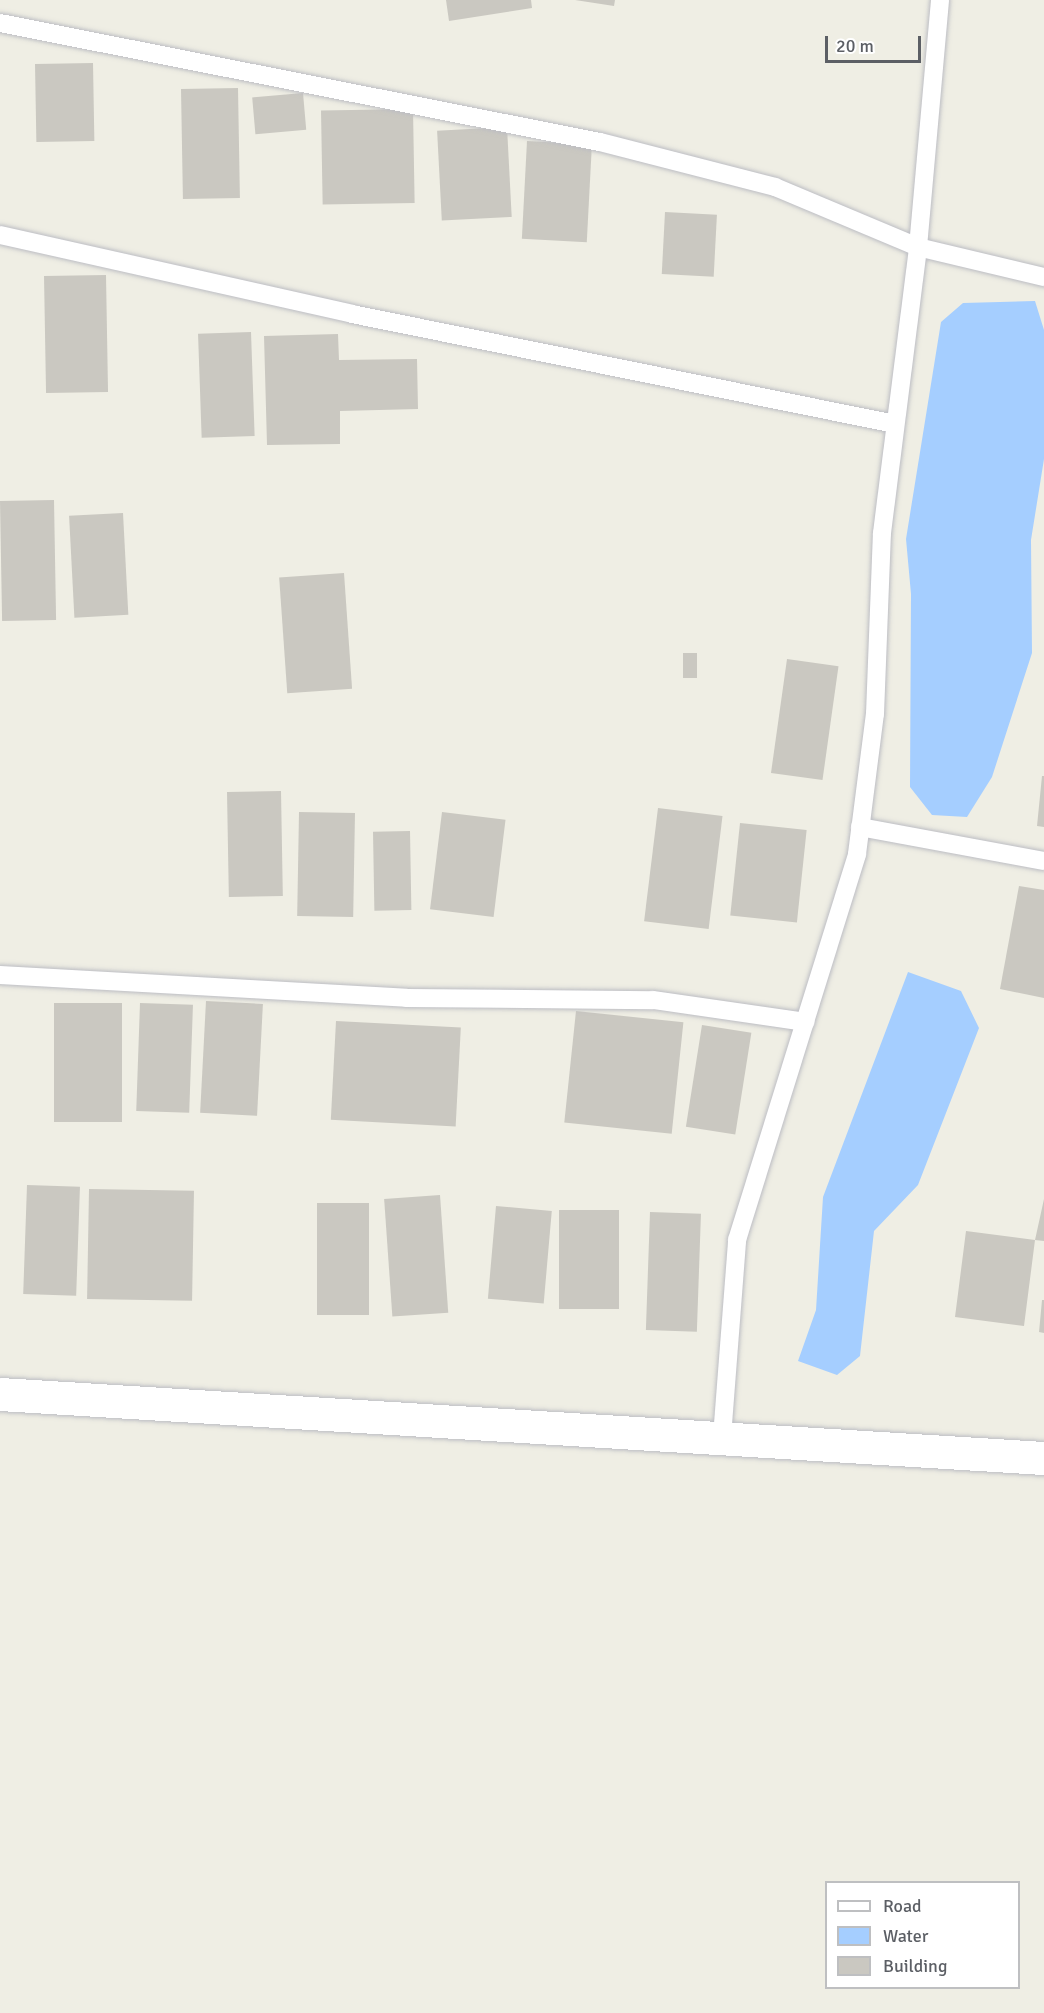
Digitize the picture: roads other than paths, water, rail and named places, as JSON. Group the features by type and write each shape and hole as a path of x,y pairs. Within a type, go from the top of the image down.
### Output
{"street":[{"path":"0,1394 1044,1458"}],"lane":[{"path":"722,1437 737,1240 857,854 875,714 882,533 918,247 940,0"},
{"path":"0,22 600,142 776,187 918,247 1044,277"},
{"path":"0,235 352,314 895,424"},
{"path":"860,827 1044,861"},
{"path":"0,975 406,998 652,1000 805,1022"}],"water":[{"path":"1035,301 1044,330 1044,459 1031,540 1032,653 992,777 967,817 932,815 910,787 911,594 906,539 941,322 963,303"},
{"path":"908,972 961,991 979,1028 918,1185 874,1231 860,1356 837,1375 798,1361 816,1310 823,1197"}]}
